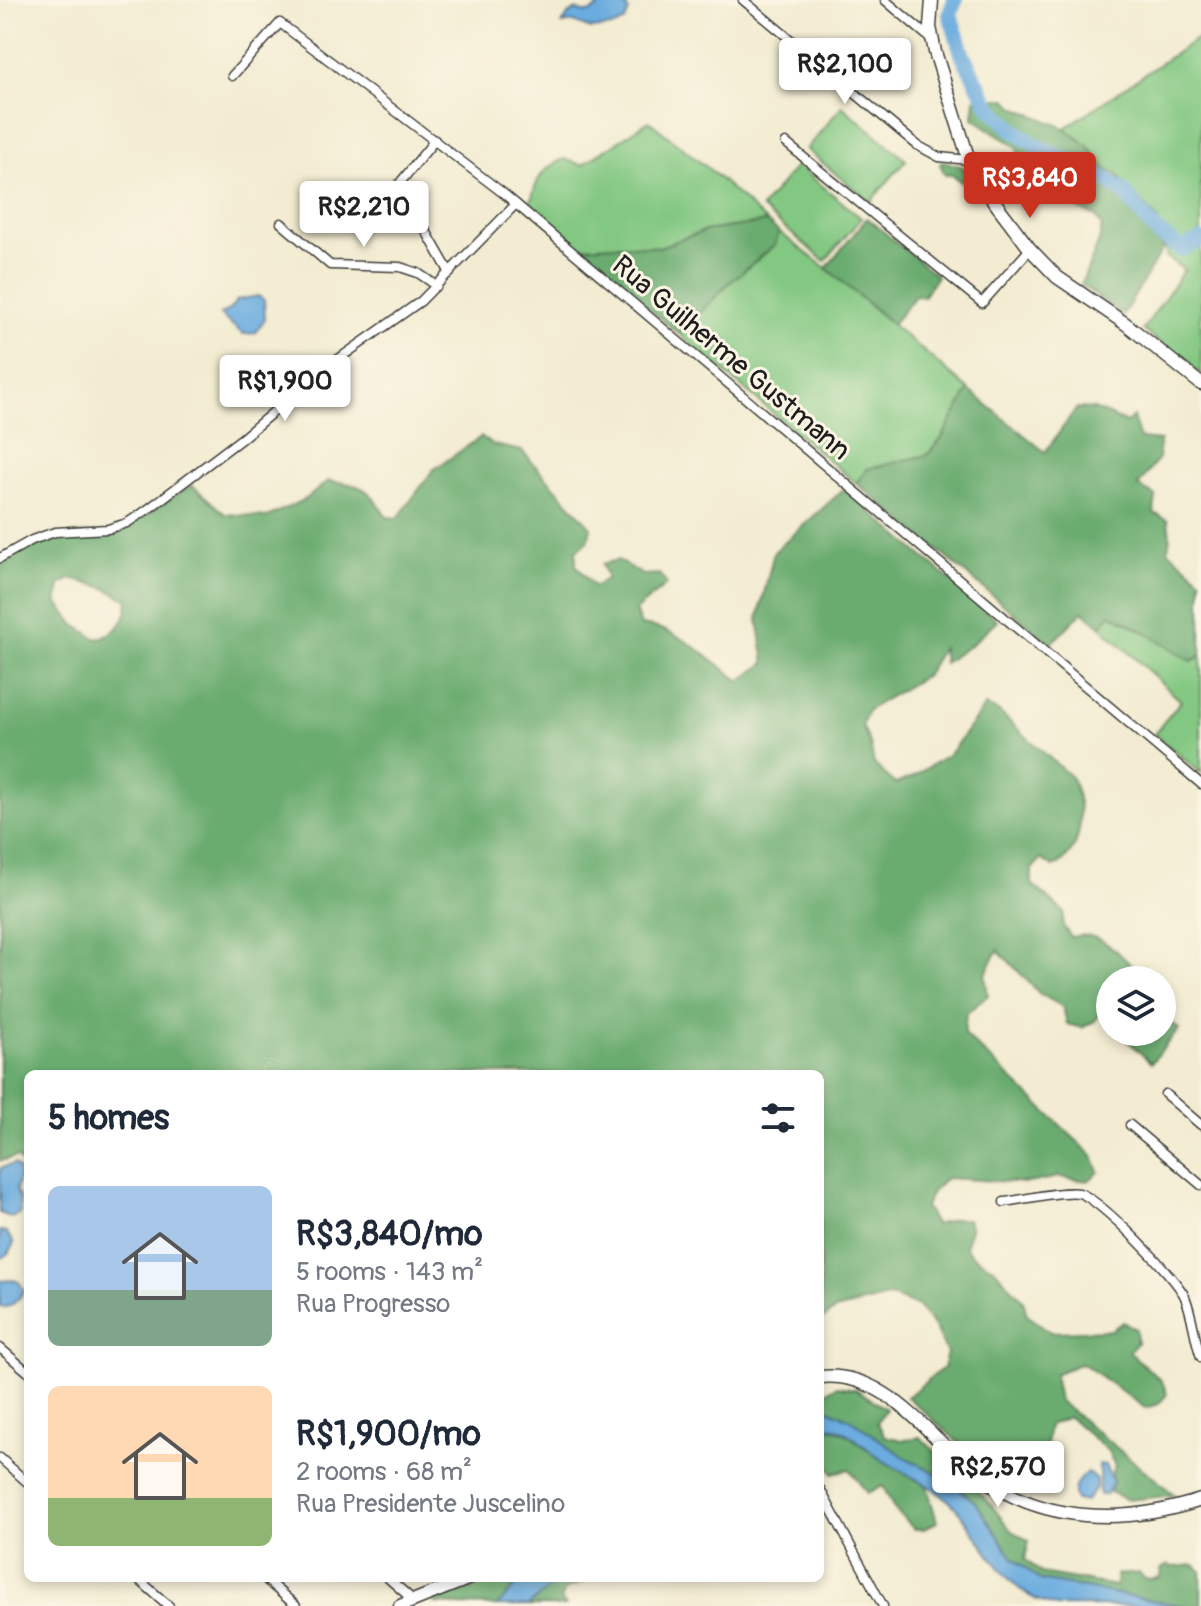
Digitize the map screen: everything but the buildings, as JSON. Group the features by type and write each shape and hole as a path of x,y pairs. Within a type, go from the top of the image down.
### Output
{"street":[{"path":"743,0 917,145 939,157 969,160"},
{"path":"885,0 932,39"},
{"path":"932,0 932,39 969,160 987,192 1030,249 1072,289 1126,324 1201,384"},
{"name":"Rua Guilherme Gustmann","path":"232,76 280,23 516,204 1201,784"},
{"path":"435,140 399,184 450,273"},
{"path":"786,143 982,303 1030,249"},
{"path":"0,558 32,540 55,532 108,529 127,523 241,439 327,367 403,314 437,286 516,204"},
{"path":"281,223 330,265 400,267 418,273 437,286"},
{"path":"1165,1094 1201,1125"},
{"path":"1130,1125 1201,1185"},
{"path":"1004,1202 1074,1193 1088,1198 1152,1256 1181,1290 1201,1357"},
{"path":"0,1348 24,1369"},
{"path":"824,1377 853,1379 881,1392 973,1472 1010,1495 1032,1504 1076,1514 1120,1517 1162,1511 1201,1500"},
{"path":"0,1458 24,1479"},
{"path":"824,1496 883,1606"},
{"path":"142,1582 169,1606"},
{"path":"269,1582 296,1606"},
{"path":"393,1582 413,1600"},
{"path":"400,1606 460,1582"}],"green space":[{"path":"1201,36 1201,374 1143,330 1184,270 1167,257 1158,220 1117,175 1101,167 1088,146 1065,128"},
{"path":"975,99 1007,99 1015,107 1065,128 1088,146 1163,248 1123,315 1081,285 1099,241 1102,226 1096,217 1068,204 1020,163 1018,148 973,118"},
{"path":"842,106 906,160 870,202 806,149"},
{"path":"649,121 709,169 767,222 704,231 659,247 616,245 579,249 529,208 543,172 564,159 582,165"},
{"path":"943,161 963,167 974,184 966,186 952,175 945,175 940,164"},
{"path":"797,165 861,218 825,261 761,208"},
{"path":"867,218 937,276 923,297 916,295 892,324 826,268"},
{"path":"767,222 779,232 775,245 728,284 679,334 579,249 616,245 659,247 704,231"},
{"path":"779,232 969,390 940,441 927,455 867,469 856,483 679,334 728,284 775,245"},
{"path":"969,390 1045,452 1077,408 1094,409 1127,423 1133,417 1140,439 1160,441 1158,459 1138,486 1156,496 1154,513 1168,520 1168,550 1201,579 1201,656 1191,661 1111,614 1100,626 1083,611 1051,644 856,483 867,469 927,455 940,441"},
{"path":"481,437 494,445 522,451 591,527 588,541 576,551 576,565 594,587 607,578 602,564 618,560 643,575 659,574 667,584 635,611 641,625 655,627 681,638 740,681 765,663 758,619 774,552 844,489 997,620 972,644 944,663 942,648 926,675 868,710 862,725 874,764 895,784 911,778 950,753 985,706 998,711 1072,778 1079,802 1079,828 1072,851 1053,867 1041,859 1032,869 1032,884 1064,912 1063,926 1071,937 1097,938 1132,966 1096,966 1096,1019 1082,1028 1067,1024 1063,1007 1040,994 998,950 985,975 988,995 966,1014 964,1034 1093,1156 1099,1172 1088,1181 1059,1177 1028,1183 946,1178 932,1192 925,1206 935,1225 967,1219 971,1229 965,1247 974,1257 993,1267 1023,1300 1027,1315 1051,1332 1111,1330 1123,1322 1136,1329 1137,1343 1129,1352 1162,1381 1167,1394 1159,1404 1145,1408 1082,1363 1054,1374 1059,1401 1175,1495 1128,1500 1110,1492 1113,1482 1111,1474 1115,1466 1108,1451 1069,1417 1049,1425 1046,1445 1049,1493 1007,1476 972,1454 907,1397 943,1368 947,1353 936,1330 918,1306 891,1296 835,1310 824,1318 824,1070 24,1070 24,1166 17,1157 0,1161 0,565 45,539 73,534 117,533 192,485 225,514 267,517 306,499 328,481 341,482 364,489 387,517 398,518 433,470","holes":["70,579 103,587 128,600 120,625 97,639 75,625 57,602 60,585"]},
{"path":"1111,614 1191,661 1201,656 1201,773 1154,734 1181,701 1100,626"},
{"path":"1133,1046 1165,1046 1151,1063"},
{"path":"837,1386 856,1389 886,1409 877,1422 885,1436 902,1440 920,1437 987,1500 1011,1530 1029,1541 1025,1559 1041,1573 1116,1586 1116,1575 1139,1573 1151,1579 1160,1577 1161,1569 1168,1565 1194,1565 1201,1571 1201,1606 1184,1606 1040,1580 1013,1558 976,1503 944,1477 906,1458 850,1419 824,1409 824,1392"},
{"path":"824,1426 844,1433 927,1486 937,1522 924,1529 914,1529 894,1509 883,1486 867,1493 849,1469 833,1474 826,1463"},
{"path":"482,1582 520,1582 497,1606 436,1604 433,1599 472,1589"},
{"path":"556,1582 584,1582 565,1590 561,1600 566,1606 528,1606"}],"water":[{"path":"606,0 620,0 629,11 625,21 613,27 590,29 574,22 562,24 576,10 590,12"},
{"path":"258,296 264,300 265,319 255,333 243,334 220,315 237,300"},
{"path":"14,1164 21,1171 16,1190 20,1213 12,1218 0,1213 0,1168"},
{"path":"0,1231 6,1232 14,1243 10,1252 0,1259"},
{"path":"14,1280 24,1290 14,1303 0,1307 0,1281"},
{"path":"824,1409 850,1419 906,1458 944,1477 976,1503 1013,1558 1040,1580 1184,1606 1059,1606 1041,1602 1025,1593 999,1567 947,1499 878,1457 849,1434 824,1426"},
{"path":"1099,1464 1105,1465 1113,1482 1106,1495 1099,1495"},
{"path":"1087,1472 1096,1480 1096,1488 1085,1502 1076,1500 1074,1488"},
{"path":"520,1582 556,1582 528,1606 497,1606"}],"waterway":[{"path":"955,0 950,14 963,56 990,107 1016,132 1044,151 1091,170 1123,191 1157,232 1181,249 1201,240"}]}
